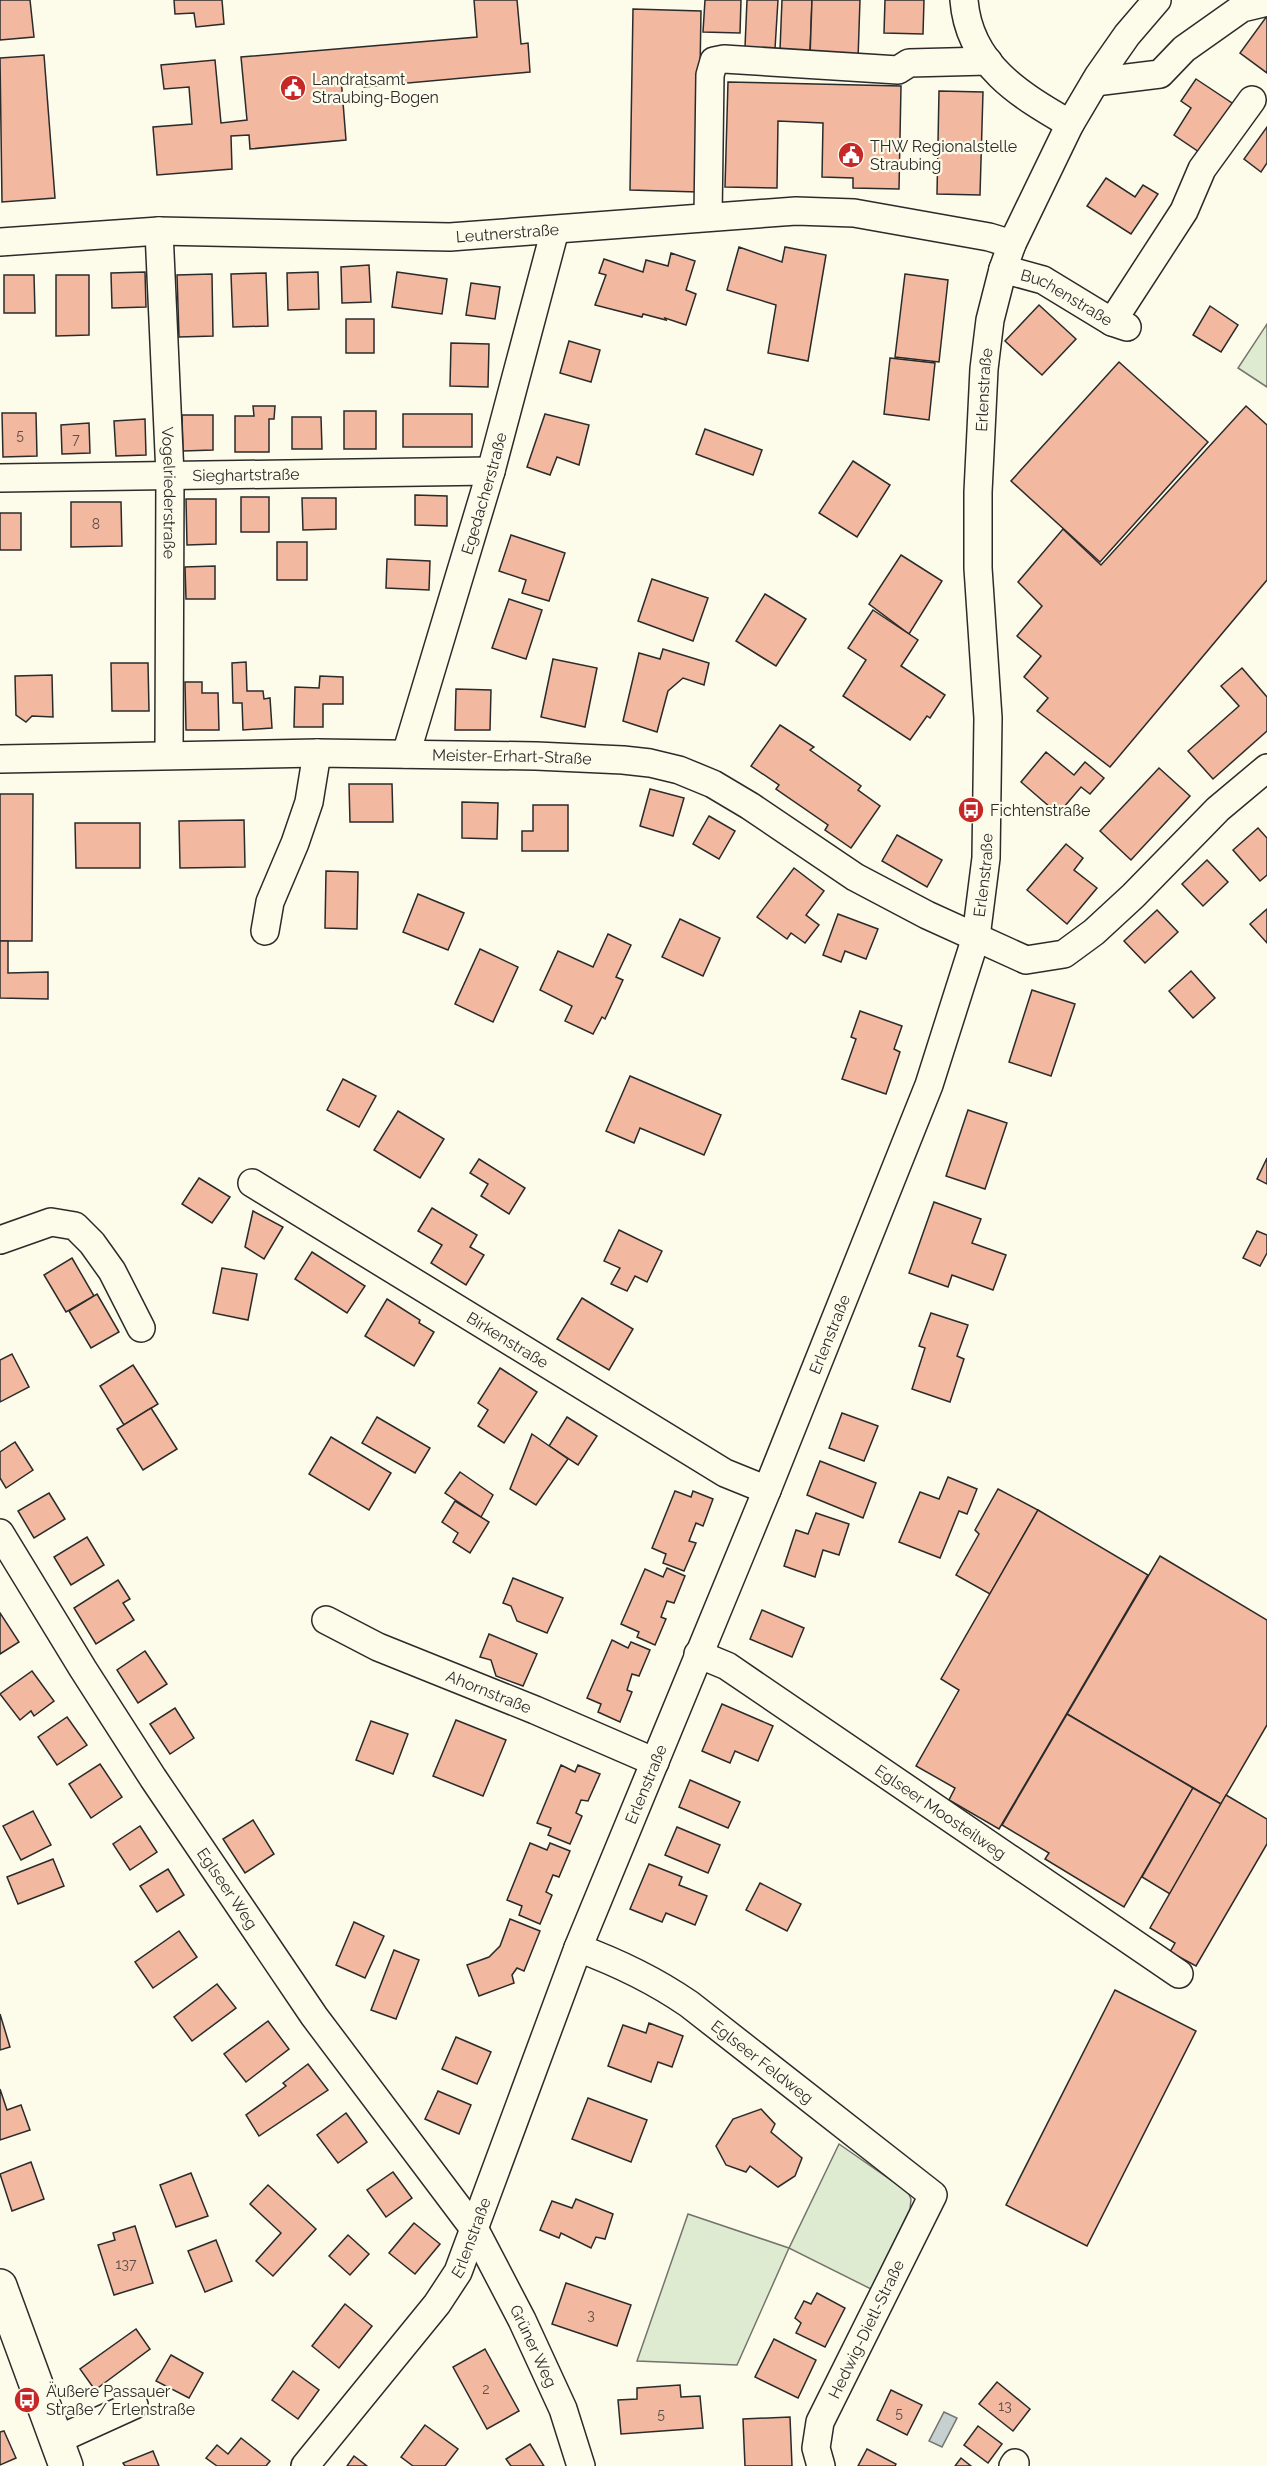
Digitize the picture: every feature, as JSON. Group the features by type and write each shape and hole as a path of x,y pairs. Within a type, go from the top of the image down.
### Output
{"main road":[{"path":"0,2286 62,2453"}],"street":[{"path":"964,0 974,40 996,72 1020,95 1070,124"},
{"name":"Erlenstraße","path":"305,2466 437,2304 458,2272 578,1948 767,1490 929,1085 976,937 986,858 988,718 978,568 980,432 990,320 1012,244 1070,124 1127,35 1157,0"},
{"path":"1095,82 1160,74 1184,49 1242,8 1267,2"},
{"path":"708,217 710,75 714,61 724,59 898,70 909,63 988,61"},
{"name":"Buchenstraße","path":"1003,269 1043,280 1120,324 1184,211 1202,169 1252,100"},
{"name":"Leutnerstraße","path":"0,242 159,231 450,237 796,211 854,213 989,237 1012,244"},
{"name":"Egedacherstraße","path":"406,754 490,471 555,230"},
{"name":"Vogelriederstraße","path":"159,231 170,475 168,755"},
{"name":"Sieghartstraße","path":"0,478 490,471"},
{"path":"265,931 273,894 296,843 309,802 317,753"},
{"name":"Meister-Erhart-Straße","path":"0,759 317,753 406,754 623,760 679,770 713,784 750,806 855,877 927,915 976,937"},
{"path":"976,937 1026,960 1064,954 1110,917 1218,809 1267,768"},
{"name":"Birkenstraße","path":"252,1183 724,1473 767,1490"},
{"path":"0,1239 51,1222 75,1226 92,1243 112,1271 141,1328"},
{"name":"Eglseer Weg","path":"0,1533 134,1749 308,2006 475,2230"},
{"name":"Ahornstraße","path":"326,1620 378,1647 535,1710 655,1762"},
{"name":"Eglseer Moosteilweg","path":"698,1654 727,1666 1179,1974"},
{"name":"Eglseer Feldweg","path":"578,1948 621,1964 657,1983 689,2004 933,2195"},
{"name":"Hedwig-Dietl-Straße","path":"821,2466 816,2448 820,2422 933,2195"},
{"name":"Grüner Weg","path":"475,2230 522,2320 563,2409 581,2466"},
{"path":"62,2453 134,2405"}],"green space":[{"path":"1267,324 1267,387 1238,368"},
{"path":"839,2144 908,2192 911,2199 910,2209 871,2289 789,2248"},
{"path":"688,2214 789,2248 737,2365 637,2361"}],"shaded area":[{"path":"944,2412 957,2418 942,2447 929,2441"}],"building":[{"path":"0,0 30,0 34,37 0,40"},
{"path":"174,0 222,0 224,24 196,27 194,13 175,14"},
{"name":"Landratsamt Straubing-Bogen","path":"474,0 517,0 521,44 528,43 530,72 364,87 363,75 341,77 346,140 250,149 249,135 231,136 232,169 157,175 153,127 192,124 189,87 164,89 161,65 215,60 221,123 247,120 241,57 477,37"},
{"path":"705,0 741,0 740,33 703,32"},
{"path":"747,0 778,0 775,49 745,47"},
{"path":"782,0 812,0 810,51 780,50"},
{"path":"812,0 860,0 858,59 810,57"},
{"path":"885,0 924,0 923,34 884,33"},
{"path":"633,9 701,11 698,192 630,190"},
{"path":"1267,16 1267,73 1240,53"},
{"path":"44,55 55,198 2,202 0,58"},
{"path":"1196,79 1235,105 1202,154 1174,135 1191,108 1181,101"},
{"path":"728,82 901,86 899,189 853,188 853,178 822,177 823,123 778,121 777,188 725,187"},
{"path":"939,91 983,92 980,195 937,194"},
{"path":"1267,127 1267,163 1261,172 1244,159"},
{"path":"1106,178 1135,197 1143,185 1158,194 1131,234 1087,206"},
{"path":"739,247 782,262 785,247 826,255 808,361 768,353 776,305 727,290"},
{"path":"671,253 695,261 686,290 696,294 686,325 665,318 666,320 643,314 642,317 595,305 606,275 599,273 604,259 643,272 646,260 668,266"},
{"path":"369,265 371,302 342,303 341,267"},
{"path":"145,272 146,307 112,308 111,273"},
{"path":"318,272 319,309 288,310 287,273"},
{"path":"397,272 447,279 442,314 392,307"},
{"path":"266,273 268,326 233,327 231,274"},
{"path":"212,274 213,336 179,337 177,275"},
{"path":"905,274 948,280 939,362 895,357"},
{"path":"4,275 34,275 35,313 4,313"},
{"path":"56,275 89,275 89,335 56,336"},
{"path":"471,283 500,287 495,319 466,315"},
{"path":"1039,305 1076,339 1042,375 1005,341"},
{"path":"1210,306 1238,325 1221,352 1193,335"},
{"path":"346,319 374,319 374,353 346,353"},
{"path":"569,341 600,350 591,382 560,373"},
{"path":"451,343 489,344 488,387 450,386"},
{"path":"890,358 935,363 929,420 884,414"},
{"path":"1119,362 1208,442 1100,562 1011,481"},
{"path":"253,406 275,406 274,419 269,419 269,452 235,452 235,416 254,416"},
{"path":"1246,406 1267,425 1267,580 1110,767 1037,711 1048,698 1024,677 1041,656 1017,636 1042,606 1018,582 1063,529 1101,565"},
{"path":"344,411 376,411 376,449 344,449"},
{"path":"2,413 36,413 37,456 3,457"},
{"path":"403,414 472,414 472,447 403,447"},
{"path":"545,414 589,425 579,465 557,457 550,475 527,467"},
{"path":"182,415 213,415 213,450 183,451"},
{"path":"292,417 321,417 322,449 292,449"},
{"path":"145,419 146,455 116,456 114,421"},
{"path":"89,423 90,453 62,454 61,425"},
{"path":"705,429 762,450 753,475 696,454"},
{"path":"853,461 890,485 857,537 819,513"},
{"path":"415,495 447,496 447,526 415,525"},
{"path":"241,497 269,497 269,532 241,532"},
{"path":"302,498 336,498 336,529 303,530"},
{"path":"186,499 216,499 216,544 187,545"},
{"path":"71,502 121,502 122,546 71,547"},
{"path":"0,513 21,513 21,550 0,550"},
{"path":"511,535 565,553 549,601 522,593 526,580 499,571"},
{"path":"277,542 307,542 307,580 277,580"},
{"path":"901,555 942,581 909,634 869,604"},
{"path":"387,559 430,561 429,590 386,588"},
{"path":"215,566 215,599 186,599 185,567"},
{"path":"652,579 708,598 693,641 638,621"},
{"path":"765,594 806,619 776,666 736,641"},
{"path":"509,599 542,610 526,659 492,648"},
{"path":"873,610 918,640 901,666 945,695 930,718 927,716 910,740 843,696 866,660 848,648"},
{"path":"663,649 709,663 704,685 683,678 668,691 657,732 623,721 639,653 660,659"},
{"path":"553,659 597,668 585,727 541,717"},
{"path":"246,662 247,691 263,691 264,699 270,698 272,728 243,730 242,703 233,703 232,663"},
{"path":"111,663 148,663 149,711 112,711"},
{"path":"1242,668 1267,697 1267,731 1213,779 1188,751 1239,706 1221,686"},
{"path":"52,675 53,717 32,716 26,722 16,715 15,676"},
{"path":"320,676 343,677 343,704 323,704 323,727 294,727 295,687 319,688"},
{"path":"185,682 202,682 202,693 218,693 219,730 186,730"},
{"path":"456,689 491,690 490,730 455,730"},
{"path":"780,725 814,747 810,750 861,786 858,790 880,806 851,848 825,830 828,825 776,789 779,785 751,766"},
{"path":"1046,752 1074,775 1085,762 1104,778 1090,794 1081,787 1058,814 1021,782"},
{"path":"1159,768 1190,796 1131,860 1100,831"},
{"path":"349,784 392,784 393,822 350,822"},
{"path":"650,789 684,798 673,836 640,826"},
{"path":"0,794 33,794 32,941 0,941"},
{"path":"462,802 498,803 497,839 462,838"},
{"path":"533,805 568,805 568,851 522,851 522,831 533,831"},
{"path":"709,816 735,831 719,859 693,844"},
{"path":"244,820 245,867 180,868 179,821"},
{"path":"75,823 140,823 140,868 76,868"},
{"path":"1258,828 1267,838 1267,875 1260,881 1233,850"},
{"path":"897,835 942,860 927,887 882,861"},
{"path":"1066,844 1083,858 1074,870 1097,888 1067,924 1027,890"},
{"path":"1207,860 1228,882 1203,906 1182,884"},
{"path":"794,868 824,891 806,915 819,925 805,943 791,933 787,939 757,917"},
{"path":"326,871 358,872 357,929 325,928"},
{"path":"418,894 464,913 448,950 403,932"},
{"path":"1267,909 1267,943 1250,924"},
{"path":"1157,910 1178,932 1145,963 1124,941"},
{"path":"838,914 878,929 866,959 845,951 841,962 823,955"},
{"path":"680,919 720,938 703,976 662,957"},
{"path":"608,934 631,945 616,977 623,980 605,1019 602,1017 593,1034 565,1021 572,1006 540,990 558,951 593,967"},
{"path":"0,941 8,941 8,973 48,972 48,999 0,998"},
{"path":"480,949 518,967 493,1022 455,1004"},
{"path":"1191,971 1215,998 1193,1018 1169,991"},
{"path":"1032,990 1075,1004 1051,1076 1009,1062"},
{"path":"860,1011 902,1026 894,1049 900,1052 886,1094 842,1079 856,1039 851,1037"},
{"path":"630,1076 721,1115 704,1155 640,1128 634,1143 606,1131"},
{"path":"343,1079 376,1096 359,1127 327,1110"},
{"path":"968,1110 1007,1123 985,1189 946,1176"},
{"path":"398,1111 444,1139 420,1178 374,1150"},
{"path":"1267,1158 1267,1184 1257,1179"},
{"path":"479,1159 525,1188 509,1214 481,1196 488,1184 470,1173"},
{"path":"199,1178 230,1197 212,1223 182,1204"},
{"path":"934,1202 981,1219 972,1243 1006,1255 993,1290 952,1275 948,1287 909,1273"},
{"path":"432,1208 477,1235 470,1247 484,1255 466,1285 431,1263 442,1245 418,1231"},
{"path":"253,1211 283,1227 264,1259 245,1247"},
{"path":"619,1230 662,1251 647,1282 635,1276 627,1291 611,1284 620,1268 604,1261"},
{"path":"1257,1231 1267,1235 1267,1253 1260,1266 1243,1258"},
{"path":"312,1252 365,1286 347,1313 295,1279"},
{"path":"72,1258 94,1296 66,1312 44,1275"},
{"path":"222,1268 257,1274 248,1320 213,1313"},
{"path":"97,1294 119,1332 91,1348 69,1311"},
{"path":"582,1298 633,1329 609,1370 557,1339"},
{"path":"387,1299 434,1332 414,1366 365,1336"},
{"path":"931,1313 968,1325 957,1356 964,1359 950,1402 912,1389 925,1348 919,1346"},
{"path":"12,1354 29,1387 0,1402 0,1360"},
{"path":"133,1365 158,1404 124,1425 100,1386"},
{"path":"500,1368 537,1392 504,1443 478,1426 488,1410 478,1403"},
{"path":"151,1408 177,1449 143,1470 117,1429"},
{"path":"842,1413 878,1426 864,1461 829,1448"},
{"path":"377,1417 430,1448 415,1473 362,1443"},
{"path":"567,1417 597,1436 578,1465 549,1446"},
{"path":"532,1434 568,1459 536,1505 510,1489"},
{"path":"331,1437 391,1473 369,1510 309,1474"},
{"path":"15,1442 33,1470 6,1488 0,1478 0,1452"},
{"path":"820,1461 876,1483 863,1518 807,1495"},
{"path":"460,1472 493,1495 481,1517 445,1493"},
{"path":"948,1477 977,1489 967,1514 959,1511 940,1558 899,1542 920,1492 939,1499"},
{"path":"998,1489 1038,1510 990,1594 956,1575 979,1534 975,1530"},
{"path":"675,1491 691,1497 693,1491 713,1499 703,1526 696,1523 689,1541 696,1543 684,1571 663,1563 666,1554 652,1548"},
{"path":"49,1493 65,1519 34,1538 18,1511"},
{"path":"455,1501 489,1522 470,1553 453,1542 458,1533 442,1522"},
{"path":"1038,1510 1148,1575 999,1829 949,1800 955,1788 916,1766 959,1690 941,1679"},
{"path":"816,1513 849,1524 839,1555 823,1550 815,1577 784,1566 796,1530 808,1534"},
{"path":"87,1537 104,1565 71,1585 54,1557"},
{"path":"1160,1556 1267,1620 1267,1725 1221,1804 1067,1714"},
{"path":"667,1568 685,1576 674,1603 667,1601 661,1617 666,1619 655,1645 637,1637 639,1632 621,1624 645,1569 663,1577"},
{"path":"513,1578 563,1598 547,1633 517,1621 511,1606 503,1603"},
{"path":"118,1580 130,1599 123,1603 134,1620 96,1644 74,1608"},
{"path":"762,1610 804,1628 792,1657 750,1639"},
{"path":"0,1613 19,1642 0,1654"},
{"path":"489,1634 537,1654 523,1686 496,1676 491,1660 480,1657"},
{"path":"612,1640 628,1648 631,1642 650,1650 639,1676 632,1674 627,1690 632,1692 620,1722 598,1712 601,1704 587,1698"},
{"path":"145,1651 167,1684 138,1703 117,1670"},
{"path":"32,1671 54,1701 34,1716 31,1711 20,1720 0,1694"},
{"path":"722,1704 773,1726 758,1761 735,1751 730,1763 702,1751"},
{"path":"175,1708 194,1738 170,1754 150,1724"},
{"path":"1067,1714 1193,1788 1124,1907 1045,1859 1049,1853 1002,1825"},
{"path":"67,1717 87,1745 57,1765 38,1737"},
{"path":"456,1720 506,1740 483,1796 433,1776"},
{"path":"371,1721 408,1734 393,1774 356,1760"},
{"path":"100,1764 122,1797 91,1818 69,1784"},
{"path":"561,1765 575,1772 578,1765 600,1774 588,1801 581,1800 576,1813 582,1816 570,1844 548,1835 551,1828 537,1823"},
{"path":"690,1780 740,1802 728,1828 679,1807"},
{"path":"1193,1788 1221,1804 1170,1894 1142,1877"},
{"path":"1226,1795 1267,1819 1267,1844 1196,1966 1170,1952 1175,1943 1150,1928"},
{"path":"33,1811 51,1845 21,1860 3,1826"},
{"path":"253,1820 274,1854 245,1873 223,1839"},
{"path":"140,1826 157,1852 130,1870 113,1844"},
{"path":"677,1827 720,1845 708,1873 665,1855"},
{"path":"530,1843 547,1850 550,1843 570,1851 559,1877 553,1875 546,1892 552,1895 540,1924 519,1915 522,1906 507,1900"},
{"path":"53,1859 64,1886 18,1904 7,1877"},
{"path":"649,1864 682,1877 679,1885 707,1896 695,1925 666,1913 662,1922 630,1909"},
{"path":"168,1869 184,1895 157,1912 140,1886"},
{"path":"760,1883 801,1904 787,1931 746,1910"},
{"path":"510,1919 540,1931 524,1971 517,1968 512,1975 514,1983 479,1996 467,1965 489,1957 500,1946"},
{"path":"354,1922 384,1936 365,1978 336,1965"},
{"path":"179,1931 197,1957 153,1988 135,1962"},
{"path":"394,1950 419,1960 396,2019 371,2010"},
{"path":"217,1984 236,2008 192,2041 174,2017"},
{"path":"1115,1990 1196,2031 1087,2246 1006,2205"},
{"path":"0,2014 10,2047 0,2050"},
{"path":"268,2021 289,2049 246,2082 224,2054"},
{"path":"649,2023 683,2036 672,2067 658,2062 651,2082 608,2066 623,2025 646,2033"},
{"path":"456,2037 491,2052 477,2084 442,2069"},
{"path":"308,2064 328,2090 259,2136 246,2115 286,2086 283,2083"},
{"path":"0,2089 7,2110 21,2105 30,2130 0,2140"},
{"path":"438,2091 471,2105 459,2134 425,2119"},
{"path":"588,2098 647,2120 631,2162 572,2139"},
{"path":"761,2109 775,2124 771,2132 802,2158 795,2176 778,2187 750,2166 746,2172 726,2165 716,2146 733,2119"},
{"path":"346,2113 367,2142 338,2163 317,2135"},
{"path":"31,2162 44,2199 12,2211 0,2174"},
{"path":"393,2172 412,2198 386,2217 367,2190"},
{"path":"191,2173 208,2216 176,2227 160,2185"},
{"path":"268,2185 316,2229 273,2276 256,2261 281,2233 250,2204"},
{"path":"576,2199 613,2214 605,2239 596,2237 591,2248 561,2233 559,2238 540,2230 552,2201 572,2208"},
{"path":"414,2223 440,2244 415,2274 389,2253"},
{"path":"135,2226 153,2283 114,2295 98,2245 115,2240 113,2233"},
{"path":"348,2235 369,2254 350,2275 329,2256"},
{"path":"216,2240 232,2281 205,2292 188,2251"},
{"path":"566,2283 631,2305 617,2346 552,2324"},
{"path":"817,2293 845,2308 825,2347 796,2333 801,2323 795,2318 804,2301 811,2304"},
{"path":"345,2304 372,2326 339,2368 312,2346"},
{"path":"136,2329 150,2349 95,2390 80,2369"},
{"path":"774,2339 816,2360 798,2398 755,2377"},
{"path":"485,2349 519,2411 487,2429 453,2367"},
{"path":"171,2355 203,2373 189,2398 156,2381"},
{"path":"293,2371 319,2390 298,2419 272,2400"},
{"path":"997,2382 1030,2409 1013,2431 979,2404"},
{"path":"680,2385 681,2397 700,2396 703,2428 621,2434 618,2400 637,2399 637,2388"},
{"path":"891,2390 922,2405 907,2435 877,2420"},
{"path":"790,2417 792,2466 745,2466 743,2419"},
{"path":"425,2425 458,2449 445,2466 413,2466 401,2457"},
{"path":"978,2426 1002,2444 988,2463 964,2445"},
{"path":"4,2431 16,2458 0,2465 0,2432"},
{"path":"241,2438 270,2461 266,2466 217,2466 206,2458 217,2445 228,2454"},
{"path":"530,2444 544,2466 511,2466 506,2459"},
{"path":"867,2449 896,2464 895,2466 858,2466"},
{"path":"153,2451 159,2466 125,2466 123,2463"},
{"path":"354,2456 367,2466 347,2466"},
{"path":"961,2458 971,2466 955,2466"}],"place":[{"name":"Landratsamt Straubing-Bogen","path":"293,88"},
{"name":"THW Regionalstelle Straubing","path":"851,155"},
{"name":"Fichtenstraße","path":"971,810"},
{"name":"Äußere Passauer Straße / Erlenstraße","path":"27,2400"}]}
